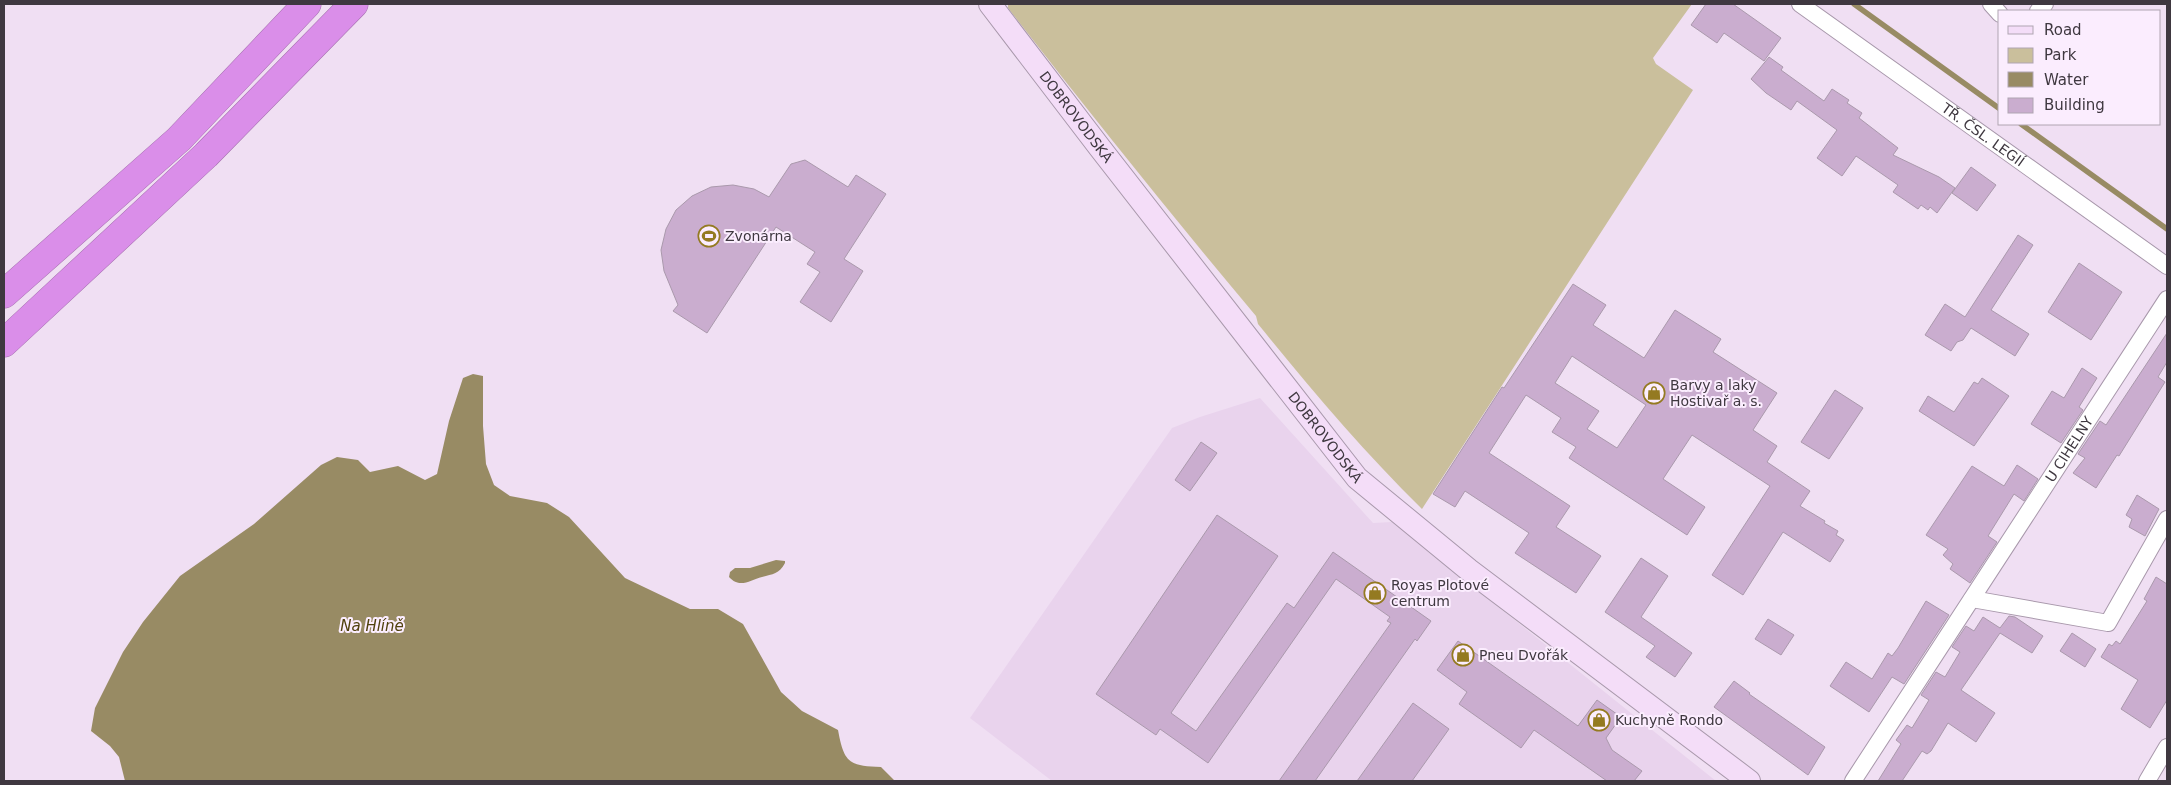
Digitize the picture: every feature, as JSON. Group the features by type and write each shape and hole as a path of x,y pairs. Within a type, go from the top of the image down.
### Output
{"highway":[{"path":"4,294 179,139 307,4"},
{"path":"4,343 206,155 354,4"}],"street":[{"name":"DOBROVODSKÁ","path":"990,4 1358,478 1469,570 1749,781"},
{"name":"TŘ. ČSL. LEGIÍ","path":"1800,4 2167,266"},
{"name":"U CIHELNY","path":"1853,781 2167,299"},
{"path":"1972,599 2108,623 2167,518"},
{"path":"2147,781 2167,747"}],"shaded area":[{"path":"1260,398 1373,523 1392,522 1716,781 1052,781 970,718 1172,428"}],"green space":[{"path":"1008,4 1692,4 1653,58 1656,64 1693,90 1422,509 1358,442 1258,324 1256,316 1100,125 1008,8"}],"water":[{"name":"Na Hlíně","path":"473,374 483,376 483,426 486,464 494,485 510,496 547,503 569,517 625,578 690,609 718,609 743,624 781,692 802,711 838,730 843,749 849,760 861,765 881,767 895,781 125,781 119,757 110,746 91,731 95,708 123,652 143,622 180,576 254,524 321,465 337,457 358,460 370,472 398,466 425,480 437,474 449,421 463,378"},
{"path":"776,560 785,561 785,563 773,574 741,583 733,581 729,577 730,572 735,568 750,568"}],"building":[{"path":"1706,4 1733,4 1781,38 1764,61 1724,33 1717,43 1691,25"},
{"path":"1769,57 1783,67 1781,70 1824,101 1832,89 1849,100 1847,103 1862,113 1859,118 1898,148 1893,155 1939,177 1955,188 1937,213 1930,207 1928,210 1921,205 1918,209 1893,192 1898,185 1856,156 1842,176 1817,158 1837,130 1797,101 1791,110 1766,93 1751,79"},
{"path":"805,160 848,187 856,175 886,194 844,259 863,271 831,322 800,302 820,272 807,264 815,252 776,227 707,333 673,311 678,305 664,271 661,250 666,229 676,210 692,196 711,187 733,185 754,189 769,197 791,164"},
{"path":"1971,167 1996,185 1977,211 1952,193"},
{"path":"2018,235 2033,245 1991,310 2029,334 2015,356 1971,328 1963,340 1957,342 1951,351 1925,335 1945,304 1965,317"},
{"path":"2079,263 2122,292 2091,340 2048,312"},
{"path":"1573,284 1606,305 1593,325 1644,358 1675,310 1721,339 1713,352 1777,393 1753,430 1777,446 1767,462 1810,491 1800,506 1838,531 1836,535 1844,540 1830,562 1783,532 1743,595 1712,575 1770,486 1692,435 1663,479 1705,507 1687,535 1569,458 1576,447 1552,432 1561,418 1526,395 1489,453 1570,506 1556,527 1601,556 1576,593 1515,553 1529,533 1465,491 1455,507 1433,494 1502,387 1504,388","holes":["1572,356 1646,405 1617,448 1587,429 1599,411 1555,383"]},
{"path":"2167,333 2167,362 2158,377 2165,382 2119,456 2117,455 2096,488 2073,473 2085,458 2078,454 2100,421 2106,425"},
{"path":"2082,368 2097,378 2079,407 2083,410 2061,443 2031,424 2052,391 2064,398"},
{"path":"1982,378 2009,396 1974,446 1919,411 1928,396 1954,412 1974,382 1978,384"},
{"path":"1835,390 1863,408 1829,459 1801,442"},
{"path":"1201,442 1217,453 1190,491 1175,480"},
{"path":"2017,465 2038,479 2024,501 2014,494 1988,536 1997,542 1970,583 1950,569 1953,564 1943,555 1948,549 1926,535 1972,466 2004,486"},
{"path":"2137,495 2159,509 2145,536 2129,527 2132,519 2126,515"},
{"path":"1217,515 1278,556 1171,713 1196,731 1287,603 1294,608 1333,552 1431,621 1417,641 1415,639 1315,781 1279,781 1391,623 1387,621 1390,617 1336,579 1208,763 1160,729 1156,735 1096,694"},
{"path":"1641,558 1668,576 1641,617 1692,653 1675,677 1646,657 1655,646 1605,612"},
{"path":"2156,577 2167,584 2167,700 2150,728 2121,709 2138,680 2101,657 2109,644 2112,646 2116,641 2120,644 2147,601 2144,599"},
{"path":"1926,601 1949,615 1904,684 1892,677 1869,712 1830,686 1846,662 1872,679 1888,653 1892,656 1898,648"},
{"path":"2009,616 2015,617 2043,636 2032,653 2000,633 1961,690 1995,713 1976,742 1948,723 1931,751 1927,754 1922,751 1902,781 1878,781 1901,744 1896,740 1907,725 1912,728 1929,700 1921,695 1936,672 1945,677 1960,652 1952,647 1966,626 1974,631 1983,617 2000,628"},
{"path":"1768,619 1794,635 1781,655 1755,639"},
{"path":"2072,633 2096,649 2085,667 2060,651"},
{"path":"1458,641 1578,726 1597,700 1621,717 1606,738 1612,750 1642,771 1634,781 1607,781 1534,730 1521,748 1459,704 1467,692 1437,670"},
{"path":"1734,681 1749,694 1825,747 1808,775 1714,707"},
{"path":"1413,703 1449,729 1412,781 1357,781"}],"waterway":[{"path":"1854,4 1998,108"},
{"path":"2022,125 2167,229"}],"place":[{"name":"Zvonárna","path":"709,236"},
{"name":"Barvy a laky Hostivař a. s.","path":"1654,393"},
{"name":"Royas Plotové centrum","path":"1375,593"},
{"name":"Pneu Dvořák","path":"1463,655"},
{"name":"Kuchyně Rondo","path":"1599,720"}]}
